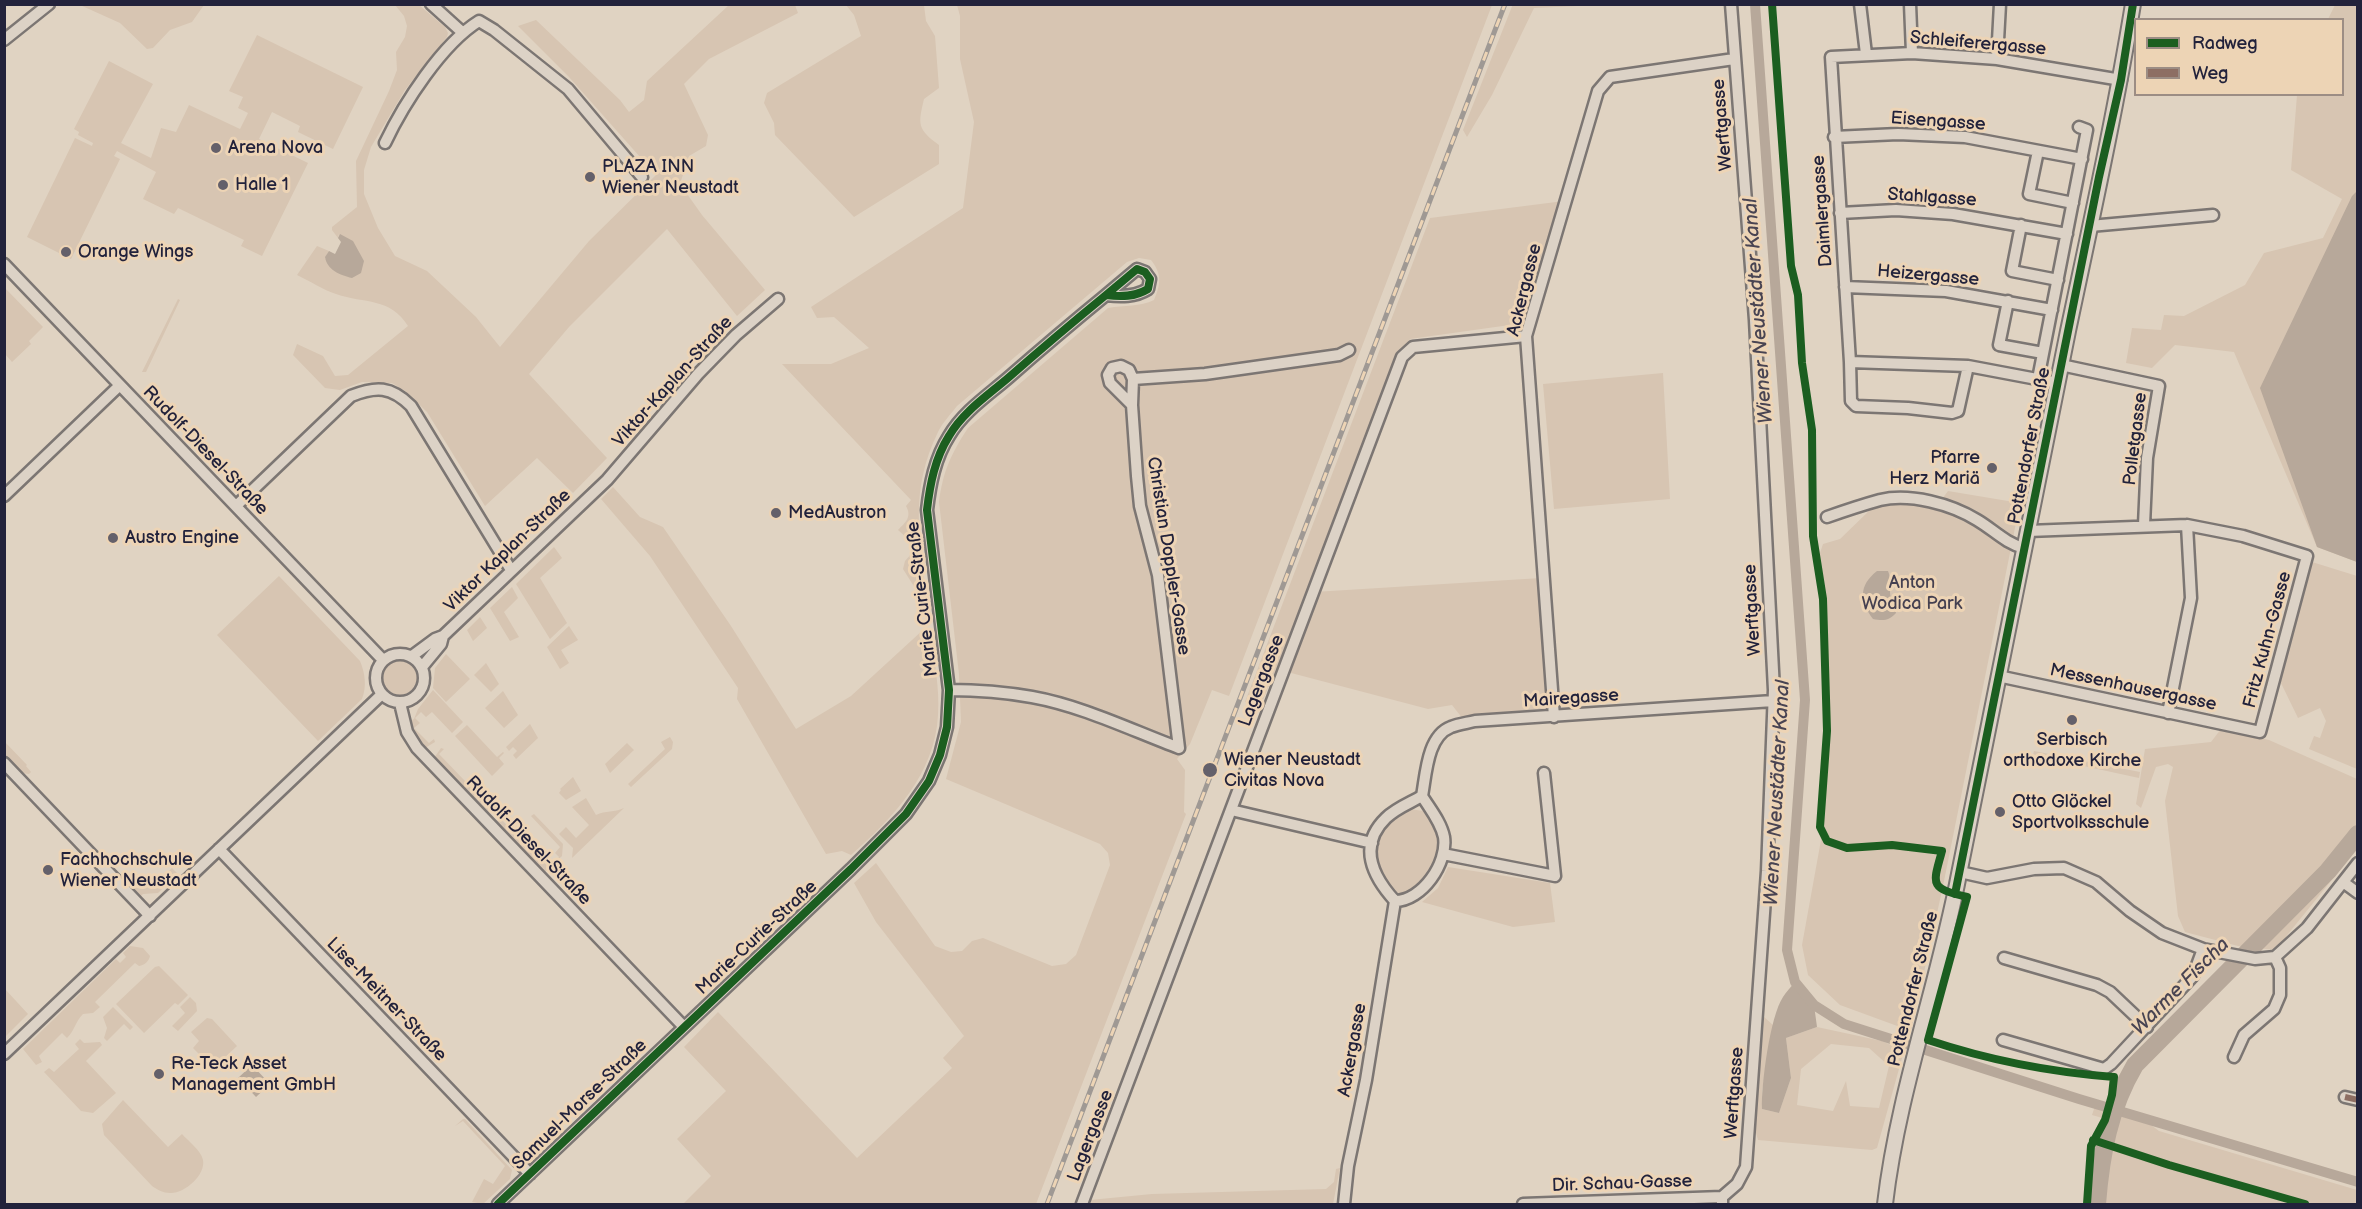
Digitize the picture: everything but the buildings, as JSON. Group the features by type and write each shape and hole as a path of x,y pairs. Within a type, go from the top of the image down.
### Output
{"main road":[{"name":"Pottendorfer Straße","path":"1885,1204 1890,1157 1960,872 2061,365 2121,80 2133,4"}],"street":[{"path":"4,40 49,4"},
{"path":"431,4 462,32"},
{"name":"Werftgasse","path":"1722,1201 1737,1184 1746,1167 1767,871 1773,701 1755,320 1731,4"},
{"path":"1860,4 1866,54"},
{"path":"1910,4 1912,53"},
{"path":"1997,59 2000,4"},
{"path":"385,143 408,102 435,63 462,32 479,21 494,30 568,89 642,177"},
{"name":"Schleiferergasse","path":"1831,57 1912,53 1997,59 2121,80"},
{"name":"Daimlergasse","path":"1831,57 1851,401 1856,406 1952,413 1958,411 1968,366"},
{"name":"Ackergasse","path":"1554,717 1526,336 1598,91 1610,77 1734,59"},
{"name":"Pottendorfer Straße","path":"2038,379 2087,130 2079,127"},
{"name":"Eisengasse","path":"1834,136 1898,134 1965,137 2082,159"},
{"path":"2038,151 2030,194 2073,203"},
{"name":"Stahlgasse","path":"1840,213 1896,210 1953,214 2067,234"},
{"path":"2090,226 2213,215"},
{"path":"2021,225 2012,272 2058,280"},
{"name":"Rudolf-Diesel-Straße","path":"4,264 383,660"},
{"name":"Heizergasse","path":"1845,287 1946,291 2052,310"},
{"name":"Marie Curie-Straße","path":"851,869 906,814 929,782 940,755 947,727 949,690 927,510 937,459 949,435 966,414 1106,295"},
{"name":"Viktor-Kaplan-Straße","path":"595,491 633,451 698,374 736,335 778,298"},
{"path":"2008,301 1999,345 2043,353"},
{"name":"Lagergasse","path":"1082,1204 1402,357 1413,348 1526,336"},
{"path":"1132,405 1110,383 1108,375 1112,368 1121,366 1129,370 1133,379 1205,374 1339,355 1350,350"},
{"path":"1850,362 1968,366 2058,383"},
{"name":"Polletgasse","path":"2061,365 2160,386 2147,458 2144,525"},
{"name":"Christian Doppler-Gasse","path":"949,690 992,691 1034,697 1077,709 1179,748 1158,575 1140,506 1132,405 1133,379"},
{"path":"4,496 120,386"},
{"path":"237,506 351,396 369,389 386,390 401,396 411,406 511,570"},
{"name":"Viktor Kaplan-Straße","path":"417,661 441,644 443,636 595,491"},
{"path":"1827,517 1882,500 1912,499 1937,504 1965,514 1978,520 2001,538 2024,548"},
{"path":"2028,531 2187,525 2191,598 2168,713"},
{"name":"Fritz Kuhn-Gasse","path":"2187,525 2243,536 2307,556 2260,732"},
{"path":"398,654 417,661 425,675 424,685 419,694 410,700 400,702 392,701 382,694 376,678 383,660 398,654"},
{"name":"Messenhausergasse","path":"1998,676 2260,732"},
{"path":"4,1054 382,694"},
{"name":"Mairegasse","path":"1422,796 1428,762 1435,740 1449,727 1475,721 1773,701"},
{"name":"Rudolf-Diesel-Straße","path":"400,702 407,732 417,748 684,1028"},
{"path":"4,763 150,915"},
{"path":"1443,854 1555,876 1544,773"},
{"path":"1422,796 1442,830 1443,854 1438,868 1427,884 1401,901 1395,901 1380,884 1371,865 1372,843 1385,819 1400,807 1422,796"},
{"path":"1231,810 1372,843"},
{"name":"Lise-Meitner-Straße","path":"219,849 530,1174"},
{"path":"1960,872 1988,878 2034,869 2064,868 2096,882 2130,911 2162,933 2202,949 2255,959 2275,957 2307,928 2358,863"},
{"name":"Marie-Curie-Straße","path":"684,1028 851,869"},
{"path":"2343,882 2358,893"},
{"name":"Ackergasse","path":"1344,1204 1348,1166 1366,1080 1395,901"},
{"path":"2003,1040 2104,1069 2147,1027 2193,976 2202,949"},
{"path":"2234,1057 2244,1035 2274,1009 2280,995 2280,968 2275,957"},
{"path":"2004,958 2097,985 2110,992 2147,1027"},
{"name":"Samuel-Morse-Straße","path":"498,1204 684,1028"},
{"path":"2345,1097 2358,1100"},
{"name":"Dir. Schau-Gasse","path":"1523,1204 1722,1201"}],"green space":[{"path":"1513,4 1599,5 1534,8 1492,95 1467,137 1463,130"},
{"path":"80,5 204,5 192,22 170,30 153,48 147,49 120,23"},
{"path":"395,5 419,5 445,27 448,33 405,90 371,147 364,170 364,194 378,228 395,256 427,271 476,317 500,347 589,241 656,175 569,77 518,26 536,20 620,100 629,112 644,100 647,81 729,5 795,5 798,13 709,59 684,84 708,135 706,146 689,156 680,184 702,215 765,290 737,316 667,229 569,327 529,374 607,458 573,493 537,458 485,506 427,412 405,391 392,383 362,382 340,390 325,388 293,355 297,344 323,356 335,376 348,375 408,326 393,310 385,306 336,294 297,275 317,246 329,251 325,258 352,278 339,234 338,238 332,227 357,207 356,161 397,70 396,52 405,37 407,26 404,16"},
{"path":"846,5 924,5 926,21 935,36 939,88 924,99 920,120 923,130 939,145 939,164 854,217 775,135 774,123 764,103 767,93 861,36 854,15"},
{"path":"957,5 1492,5 1229,696 1212,690 1190,744 1177,759 1185,770 1184,812 1186,814 1036,1204 686,1204 684,1203 711,1176 677,1139 726,1091 684,1047 718,1012 857,1158 952,1068 943,1058 964,1036 876,922 854,883 876,863 935,946 951,952 962,951 972,941 983,938 1052,966 1066,964 1076,955 1110,865 1108,853 1100,844 946,779 961,722 959,674 939,502 949,463 968,428 1108,308 1138,305 1154,300 1159,279 1155,265 1151,260 1139,258 1127,262 957,406 942,425 929,453 920,493 919,531 926,593 922,594 915,588 903,569 905,561 912,553 908,539 898,530 907,519 906,506 911,500 782,364 831,364 869,348 834,317 817,318 811,307 963,208 974,122 960,59 960,16"},
{"path":"2335,5 2357,5 2357,562 2317,547 2234,352 2175,345 2152,368 2126,363 2132,328 2161,330 2164,315 2184,316 2245,285 2264,253 2323,238 2342,199 2291,170 2297,96 2344,96 2344,18 2328,18"},
{"name":"Arena Nova","path":"257,35 363,87 333,149 298,132 300,126 272,112 259,139 308,163 262,256 241,246 244,240 178,208 174,214 143,199 156,172 117,151 114,156 120,159 71,259 27,237 75,138 92,146 93,143 78,135 79,132 74,129 109,61 153,84 121,143 151,158 161,128 176,132 189,105 240,129 248,113 238,108 243,97 229,91"},
{"path":"1564,201 1531,322 1410,339 1314,592 1541,578 1554,707 1463,719 1452,705 1428,709 1276,669 1260,707 1245,702 1430,218"},
{"path":"4,287 43,327 29,341 31,344 12,362 5,354"},
{"path":"178,299 180,300 146,372 142,372"},
{"path":"1663,373 1670,499 1554,509 1543,384"},
{"path":"613,487 640,517 663,527 731,626 796,729 851,696 924,629 932,637 938,685 938,715 929,757 909,793 896,810 851,855 842,851 826,854 737,699 738,688 650,556 601,499"},
{"name":"Anton Wodica Park","path":"1948,491 2020,503 1943,886 1911,1031 1840,1005 1808,975 1802,945 1821,840 1830,702 1820,553 1823,544 1840,539 1871,509 1883,503 1912,502 1936,507"},
{"path":"554,547 562,558 540,578 567,623 550,639 516,584"},
{"path":"2312,562 2357,576 2357,769 2309,749 2314,736 2320,738 2326,721 2320,708 2298,718 2280,681"},
{"path":"279,576 360,661 363,670 365,684 362,699 318,741 217,635"},
{"path":"512,587 518,598 504,612 519,637 510,641 490,608"},
{"path":"480,617 487,628 473,641 467,630"},
{"path":"569,626 578,640 561,650 569,663 560,669 547,647"},
{"path":"446,654 470,679 446,702 433,688 435,668"},
{"path":"400,661 412,666 417,678 412,690 400,695 388,690 383,678 388,666"},
{"path":"486,663 499,684 491,692 474,675"},
{"path":"433,690 463,722 452,733 432,712 426,717 421,712 415,718 420,723 414,728 429,743 434,739 435,742 425,748 408,722 414,719 418,709"},
{"path":"503,691 518,715 504,728 485,708"},
{"path":"530,724 538,738 516,759 513,755 517,751 513,747 509,751 506,747"},
{"path":"467,725 497,757 504,753 499,758 504,764 492,776 455,736"},
{"path":"2221,729 2269,740 2357,779 2357,849 2275,950 2238,946 2185,932 2178,916 2165,801 2173,767 2168,764 2156,767 2141,808 2136,804 2145,749 2211,742"},
{"path":"670,737 673,742 672,749 631,787 628,784 665,749 661,742"},
{"path":"4,741 27,765 31,772 29,774 22,773 5,755"},
{"path":"627,743 634,750 610,773 605,764"},
{"path":"441,748 444,749 439,754 490,807 495,803 495,807 489,813 434,758"},
{"path":"2034,751 2140,772 2139,778 2033,755"},
{"path":"573,777 581,791 566,800 559,793 560,789"},
{"path":"586,798 596,815 624,808 572,858 573,848 559,834 566,827 576,838 589,825 572,807"},
{"path":"1410,809 1423,811 1427,816 1436,831 1438,845 1436,856 1425,879 1408,893 1399,893 1387,884 1378,865 1377,854 1385,828 1398,815"},
{"path":"502,814 506,814 501,819 543,863 549,858 553,863 559,857 555,853 560,847 531,816 534,814 563,844 562,856 544,873 495,822"},
{"path":"1448,867 1550,883 1555,922 1513,927 1422,902 1438,888"},
{"path":"172,868 178,874 158,893 143,894 140,897 125,881 135,872 151,888"},
{"path":"130,946 143,948 150,956 148,961 139,966 135,963 95,1002 100,1007 93,1013 83,1014 67,1038 62,1033 39,1056 42,1062 36,1065 23,1049 116,959 120,963 126,957 123,953"},
{"path":"159,966 188,995 178,1005 175,1003 144,1033 116,1004 155,967"},
{"path":"5,989 28,1014 4,1036"},
{"path":"190,997 196,1003 197,1011 178,1031 172,1026 185,1013 180,1007"},
{"path":"113,1007 133,1027 130,1030 124,1024 107,1041 104,1038 107,1028 103,1017"},
{"path":"1763,1016 1774,1026 1762,1091 1762,1109 1779,1113 1791,1078 1786,1038 1817,1027 1882,1041 1904,1051 1877,1148 1872,1150 1758,1140 1755,1129","holes":["1831,1044 1869,1048 1889,1066 1879,1108 1850,1106 1846,1081 1833,1111 1797,1105 1801,1069"]},
{"path":"207,1018 212,1019 237,1046 219,1063 212,1057 207,1062 193,1048 199,1041 191,1032"},
{"path":"80,1039 84,1043 100,1042 102,1045 86,1061 116,1093 93,1113 81,1111 44,1072 49,1068 54,1072 79,1049 75,1044"},
{"path":"123,1100 168,1147 182,1134 200,1153 203,1160 201,1172 187,1187 170,1193 152,1186 104,1135 102,1124"},
{"path":"2095,1106 2147,1122 2159,1131 2357,1190 2357,1204 2102,1204 2106,1147 2116,1122 2092,1115"},
{"path":"463,1119 512,1170 510,1179 483,1204 472,1202 484,1179 493,1184 505,1166 463,1121 455,1126"},
{"path":"1340,1168 1333,1204 1088,1204 1090,1200 1152,1194 1326,1189 1334,1182 1336,1169"}],"shaded area":[{"path":"2357,191 2357,562 2317,547 2260,388 2352,196"},
{"path":"340,234 353,241 364,261 361,273 352,278 331,269 326,262 325,257 329,251 335,254 341,242 338,238"},
{"path":"1877,571 1888,571 1890,579 1890,595 1896,613 1886,620 1873,619 1865,606 1864,588"},
{"path":"1795,982 1814,1005 1817,1027 1786,1038 1791,1078 1779,1113 1762,1109 1763,1084 1770,1035 1778,1006"},
{"path":"252,1065 270,1084 256,1097 238,1078"}],"waterway":[{"name":"Wiener Neustädter Kanal","path":"1755,4 1805,700 1787,950 1795,982 1814,1005 1844,1024 2079,1099 2358,1182"},
{"name":"Warme Fischa","path":"2097,1204 2108,1132 2119,1098 2135,1065 2328,871 2358,834"}],"railway":[{"path":"1047,1204 1505,4"}],"marked path":[{"path":"2345,1097 2358,1100"}],"cycle path":[{"path":"1772,4 1791,266 1798,295 1802,363 1812,430 1813,536 1823,599 1827,731 1820,827 1827,841 1847,848 1892,845 1942,851 1936,872 1937,884 1946,891 1967,897 1928,1040 1974,1054 2020,1064 2114,1077 2105,1120 2091,1146 2087,1204"},
{"path":"1955,894 2099,177 2121,80 2133,4"},
{"path":"498,1204 851,869 906,814 929,781 940,755 947,727 949,690 927,510 937,462 944,444 955,427 984,398 1106,295 1138,294 1148,289 1150,279 1145,272 1137,269 1106,295"},
{"path":"2093,1140 2169,1165 2305,1204"}],"place":[{"name":"Arena Nova","path":"216,148"},
{"name":"PLAZA INN Wiener Neustadt","path":"590,177"},
{"name":"Halle 1","path":"223,185"},
{"name":"Orange Wings","path":"66,252"},
{"name":"Pfarre Herz Mariä","path":"1992,468"},
{"name":"MedAustron","path":"776,513"},
{"name":"Austro Engine","path":"113,538"},
{"name":"Serbisch orthodoxe Kirche","path":"2072,720"},
{"name":"Wiener Neustadt Civitas Nova","path":"1210,770"},
{"name":"Otto Glöckel Sportvolksschule","path":"2000,812"},
{"name":"Fachhochschule Wiener Neustadt","path":"48,870"},
{"name":"Re-Teck Asset Management GmbH","path":"159,1074"}]}
